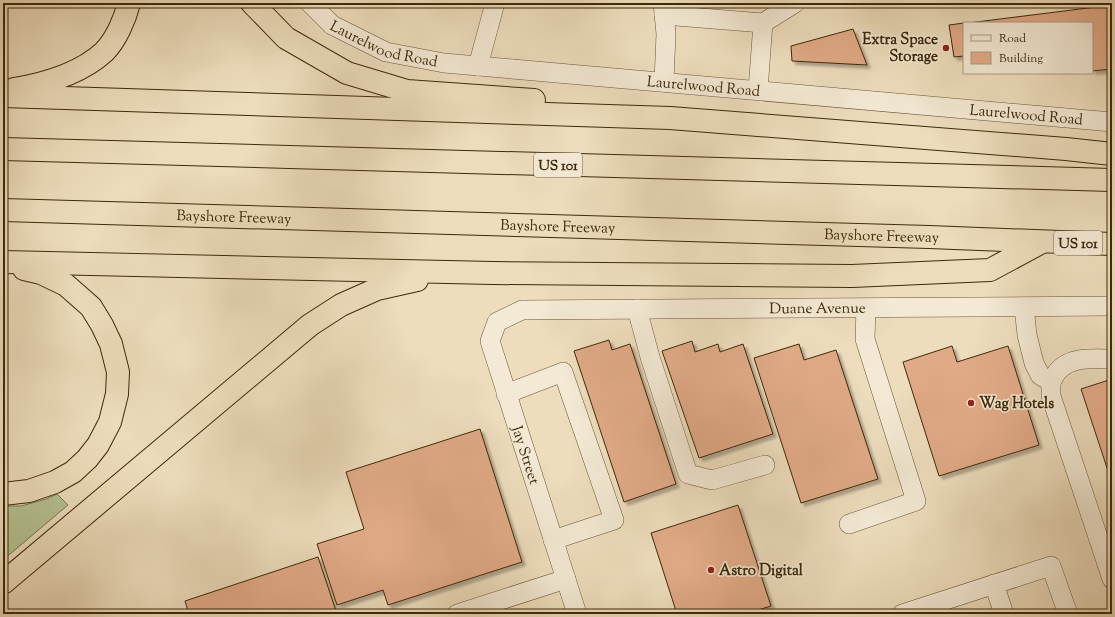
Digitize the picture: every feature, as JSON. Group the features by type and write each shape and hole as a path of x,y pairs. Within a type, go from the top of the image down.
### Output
{"highway":[{"path":"3,90 54,80 82,68 105,51 114,39 127,14 129,3"},
{"path":"252,3 286,38 347,73 407,91 628,107 670,118"},
{"path":"3,96 670,118 1066,149 1112,154"},
{"name":"US 101","path":"3,149 1112,180"},
{"name":"Bayshore Freeway","path":"3,210 1112,244"},
{"path":"3,264 493,273 852,276 990,270 1043,242"},
{"path":"3,264 41,273 66,285 91,307 111,344 118,372 117,394 110,422 98,445 87,459 73,472 55,482 29,491 3,494"},
{"path":"3,583 310,325 341,305 377,289 422,279 493,273"}],"street":[{"name":"Laurelwood Road","path":"310,3 332,25 386,52 444,63 1112,122"},
{"path":"478,66 497,5"},
{"path":"758,90 763,23 782,6"},
{"path":"664,82 666,34 664,9 763,23"},
{"name":"Duane Avenue","path":"522,310 1112,306"},
{"path":"1024,307 1027,335 1034,362 1040,376 1051,382"},
{"path":"849,524 916,501 865,339 866,308"},
{"path":"636,309 688,474 712,480 765,465"},
{"name":"Jay Street","path":"522,310 497,322 490,341 577,614"},
{"path":"1112,359 1086,358 1071,362 1058,371 1051,382 1051,396 1112,579"},
{"path":"506,394 563,372 614,520 553,540"},
{"path":"902,614 1052,566 1068,614"},
{"path":"457,614 503,607 566,579"},
{"path":"994,584 1004,614"}],"green space":[{"path":"57,494 68,505 3,560 3,506 21,506 46,499"}],"building":[{"path":"1112,5 1112,69 1093,71 1093,22 976,22"},
{"path":"963,23 963,56 954,57 949,25"},
{"path":"853,29 867,65 792,61 791,46"},
{"path":"609,340 612,350 630,344 676,484 624,502 574,351"},
{"path":"692,341 695,352 718,344 720,352 743,344 773,434 699,458 662,351"},
{"path":"799,344 804,360 836,350 878,479 801,503 754,358"},
{"name":"Wag Hotels","path":"952,346 957,362 1008,346 1039,445 939,476 903,362"},
{"path":"1112,379 1112,483 1081,389"},
{"path":"480,429 522,562 388,605 383,590 337,605 317,544 364,529 346,472"},
{"name":"Astro Digital","path":"738,505 771,606 745,614 677,614 651,533"},
{"path":"318,557 337,614 189,614 185,601"}],"place":[{"name":"Extra Space Storage","path":"946,48"},
{"name":"Wag Hotels","path":"971,403"},
{"name":"Astro Digital","path":"711,570"}]}
